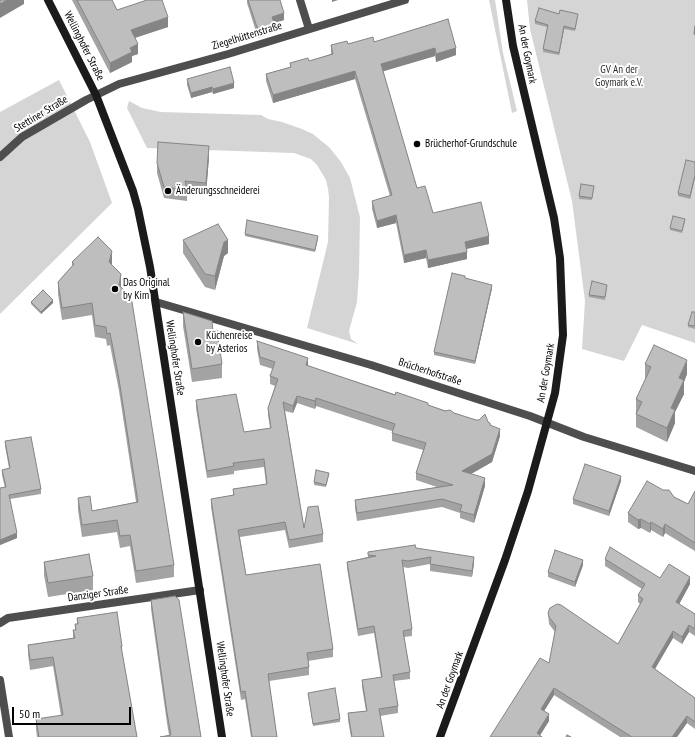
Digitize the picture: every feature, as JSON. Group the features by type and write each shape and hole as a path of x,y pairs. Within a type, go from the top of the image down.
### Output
{"street":[{"name":"Wellinghofer Straße","path":"48,0 96,95 133,191 138,209 156,302 222,737"},
{"path":"300,0 309,29"},
{"name":"Ziegelhüttenstraße","path":"96,95 119,84 228,54 405,0"},
{"name":"An der Goymark","path":"440,737 505,560 528,491 548,423 556,388 563,335 560,258 554,218 513,46 506,0"},
{"name":"Stettiner Straße","path":"0,157 22,137 96,95"},
{"name":"Brücherhofstraße","path":"156,302 371,365 523,414 589,439 695,471"},
{"name":"Danziger Straße","path":"0,623 8,618 200,590"},
{"path":"0,680 9,737"}],"green space":[{"path":"489,0 495,0 503,53 517,111 512,113"},
{"name":"GV An der Goymark e.V.","path":"527,0 695,0 695,343 642,325 624,361 582,349 585,301 572,201 530,29"},
{"path":"59,80 90,142 112,203 0,314 0,112"},
{"path":"129,101 142,108 161,112 261,115 268,119 282,122 313,134 330,148 341,162 350,178 360,217 357,302 349,331 351,339 358,344 307,328 328,242 328,189 326,180 317,165 311,159 294,153 147,148 127,108"}],"building":[{"path":"0,0 7,0 0,4"},
{"path":"77,0 112,0 117,10 147,0 162,0 168,17 131,30 138,44 130,48 132,52 110,63"},
{"path":"248,0 280,0 284,13 272,17 275,25 258,30"},
{"path":"539,8 559,14 560,10 578,14 575,29 564,26 559,53 543,49 548,25 535,21"},
{"path":"448,19 456,48 436,54 435,48 381,64 417,188 425,186 433,213 481,202 489,236 465,242 467,252 428,260 426,250 404,255 396,215 377,221 372,201 392,195 355,71 273,95 266,74 291,67 290,63 308,58 309,61 333,54 331,45 347,41 348,44 373,37 374,42"},
{"path":"230,67 234,83 191,93 187,79"},
{"path":"158,142 209,146 206,183 185,181 187,190 164,187 157,163"},
{"path":"686,160 695,162 695,175 690,196 678,193"},
{"path":"581,184 594,186 592,198 579,196"},
{"path":"673,216 685,219 682,231 670,228"},
{"path":"247,220 318,236 315,250 245,234"},
{"path":"218,224 228,240 224,242 215,276 205,274 183,240"},
{"path":"98,237 112,251 109,262 121,274 119,285 130,297 132,302 174,565 136,571 130,535 120,536 117,520 82,525 78,498 90,496 92,511 138,502 119,379 110,333 107,334 106,327 95,325 92,303 62,308 58,282 74,264 72,262"},
{"path":"452,273 492,285 475,361 434,352"},
{"path":"592,281 607,285 605,297 589,295"},
{"path":"43,290 53,300 41,312 31,302"},
{"path":"183,312 212,321 213,331 217,330 222,364 192,369"},
{"path":"692,312 695,312 695,326 688,325"},
{"path":"257,341 308,358 306,365 395,395 396,392 428,403 428,405 445,411 450,410 454,413 476,420 479,420 485,414 490,425 500,429 492,454 462,471 485,478 474,515 460,511 462,505 442,499 357,513 355,500 453,485 416,473 426,443 392,433 395,424 316,398 315,401 297,396 293,406 283,402 304,528 308,507 318,506 323,534 289,540 285,522 238,530 246,575 320,564 333,649 307,653 309,667 268,674 277,737 252,737 245,691 241,692 211,499 234,495 233,489 267,484 264,459 233,463 234,466 207,471 196,400 236,394 244,432 271,428 268,408 278,379 270,376 275,362 260,357"},
{"path":"654,345 687,360 679,378 684,380 671,408 675,410 667,428 636,414 642,402 636,399 651,367 645,364"},
{"path":"31,437 41,489 9,495 17,533 0,540 0,488 6,487 2,470 10,468 5,441"},
{"path":"585,464 621,476 609,511 573,499"},
{"path":"316,470 329,473 326,485 314,482"},
{"path":"647,481 663,490 669,490 674,497 688,504 695,491 695,543 665,524 663,529 651,522 650,524 641,519 638,520 628,513"},
{"path":"415,545 416,548 474,557 472,571 430,564 431,557 408,561 402,560 412,629 403,631 410,672 393,675 398,706 379,709 384,737 352,737 348,713 367,711 362,680 382,677 374,626 358,629 347,562 376,556 368,555 368,552"},
{"path":"610,547 660,578 669,564 690,577 676,602 695,614 695,629 689,625 682,637 673,631 652,667 695,698 695,722 687,716 672,737 632,737 554,688 541,709 549,714 537,733 542,737 490,737 540,658 549,663 556,626 549,617 548,613 550,608 557,604 561,605 618,644 643,599 638,595 645,584 605,559"},
{"path":"555,550 583,560 575,582 548,572"},
{"path":"89,554 93,576 48,583 44,562"},
{"path":"175,596 179,600 201,737 160,737 171,735 151,600"},
{"path":"117,612 121,646 137,737 39,737 36,719 63,715 53,657 30,660 28,645 75,638 73,630 76,630 75,624 78,624 77,618"},
{"path":"335,688 340,719 313,724 308,693"}],"place":[{"name":"Brücherhof-Grundschule","path":"417,144"},
{"name":"Änderungsschneiderei","path":"168,191"},
{"name":"Das Original by Kim","path":"115,289"},
{"name":"Küchenreise by Asterios","path":"198,342"}]}
